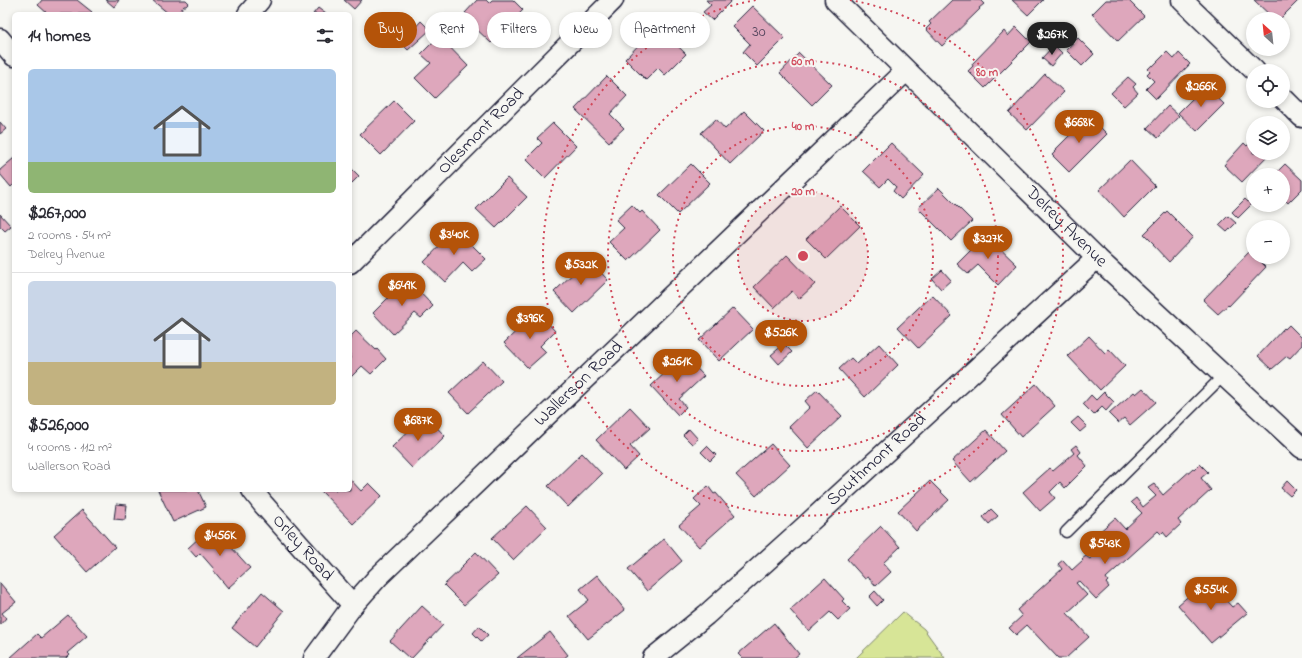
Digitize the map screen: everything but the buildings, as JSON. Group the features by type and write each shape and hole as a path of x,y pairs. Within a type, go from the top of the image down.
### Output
{"street":[{"path":"250,12 260,0"},
{"name":"Olesmont Road","path":"352,261 613,0"},
{"name":"Delrey Avenue","path":"835,0 1097,258 1302,448"},
{"path":"1182,0 1248,64"},
{"path":"0,39 12,54"},
{"name":"Wallerson Road","path":"314,658 353,605 378,577 906,71"},
{"path":"1290,105 1302,117"},
{"name":"Southmont Road","path":"653,658 706,615 801,530 1097,258"},
{"name":"Orley Road","path":"254,492 353,605"}],"lane":[{"path":"1066,532 1224,375"}],"green space":[{"path":"903,612 924,629 945,658 856,658"}]}
